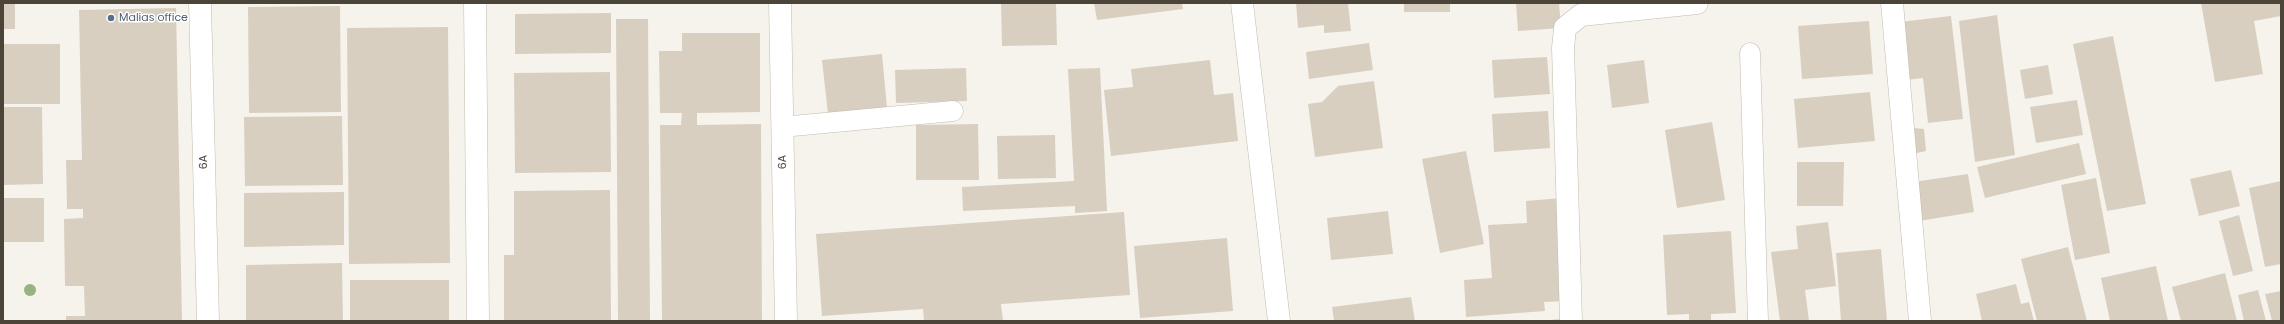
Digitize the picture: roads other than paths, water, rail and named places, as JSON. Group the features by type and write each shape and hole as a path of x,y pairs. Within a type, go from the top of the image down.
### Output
{"street":[{"name":"6A","path":"200,3 208,321"},
{"path":"475,3 478,321"},
{"name":"6A","path":"780,3 786,321"},
{"path":"1242,3 1279,321"},
{"path":"1571,321 1563,48 1565,28 1581,15 1697,3"},
{"path":"1892,3 1920,321"}],"lane":[{"path":"1750,53 1758,321"},
{"path":"782,127 953,111"}],"place":[{"name":"Malias office","path":"111,18"}]}
